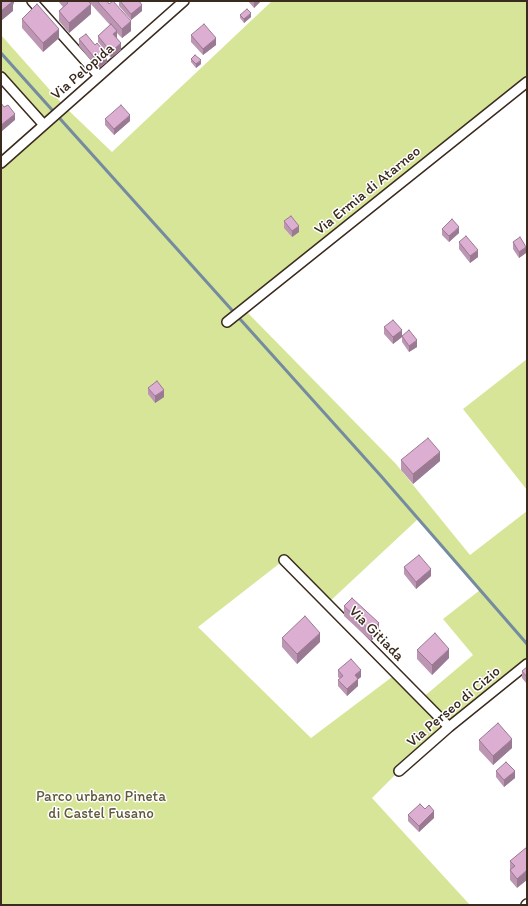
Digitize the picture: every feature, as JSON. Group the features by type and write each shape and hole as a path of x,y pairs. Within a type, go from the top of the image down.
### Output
{"street":[{"path":"32,1 99,76"},
{"name":"Via Pelopida","path":"1,163 184,1"},
{"path":"1,78 44,125"},
{"name":"Via Ermia di Atarneo","path":"227,322 527,82"},
{"name":"Via Gitiada","path":"284,560 449,727"},
{"name":"Via Perseo di Cizio","path":"399,771 449,727 527,664"}],"green space":[{"name":"Parco urbano Pineta di Castel Fusano","path":"272,1 527,1 527,82 244,309 396,464 470,555 527,511 527,665 399,771 372,798 470,905 1,905 1,163 43,125 1,77 1,35 65,107 112,152","holes":["418,519 480,590 443,619 473,655 421,699 396,674 311,738 198,627 284,560 327,604"]},
{"path":"527,359 527,490 463,409"}],"building":[{"path":"1,1 13,1 1,11"},
{"path":"66,1 88,1 91,4 69,23 59,11 68,3"},
{"path":"97,1 107,1 109,4 113,1 131,21 122,29"},
{"path":"120,1 139,1 142,5 131,14"},
{"path":"37,4 59,29 43,43 22,19"},
{"path":"247,9 251,13 244,19 240,15"},
{"path":"111,24 117,31 113,34 121,43 111,52 98,36"},
{"path":"204,24 216,38 203,49 191,35"},
{"path":"86,34 95,45 97,43 107,55 98,62 79,39"},
{"path":"195,55 201,60 196,64 191,59"},
{"path":"1,103 4,107 8,105 15,114 1,125"},
{"path":"121,105 130,115 114,129 105,119"},
{"path":"291,216 299,226 292,231 284,221"},
{"path":"452,219 459,227 449,236 442,229"},
{"path":"466,236 478,250 470,256 459,242"},
{"path":"520,237 526,247 519,252 513,242"},
{"path":"393,320 402,330 393,337 384,327"},
{"path":"409,330 417,340 409,346 402,336"},
{"path":"157,381 164,390 155,396 148,388"},
{"path":"428,438 440,452 413,474 401,460"},
{"path":"419,555 431,569 416,582 404,567"},
{"path":"352,598 379,623 371,631 344,606"},
{"path":"305,616 320,633 297,654 282,638"},
{"path":"435,633 449,649 432,665 417,650"},
{"path":"351,659 361,670 355,675 358,679 347,689 338,680 343,676 338,670"},
{"path":"527,667 527,677 522,671"},
{"path":"498,723 512,739 493,756 479,740"},
{"path":"506,762 515,771 504,780 496,771"},
{"path":"420,804 425,809 429,805 434,811 419,826 408,815"},
{"path":"527,847 527,870 517,879 510,870 515,866 510,861"}],"waterway":[{"path":"1,53 381,476 527,644"}]}
